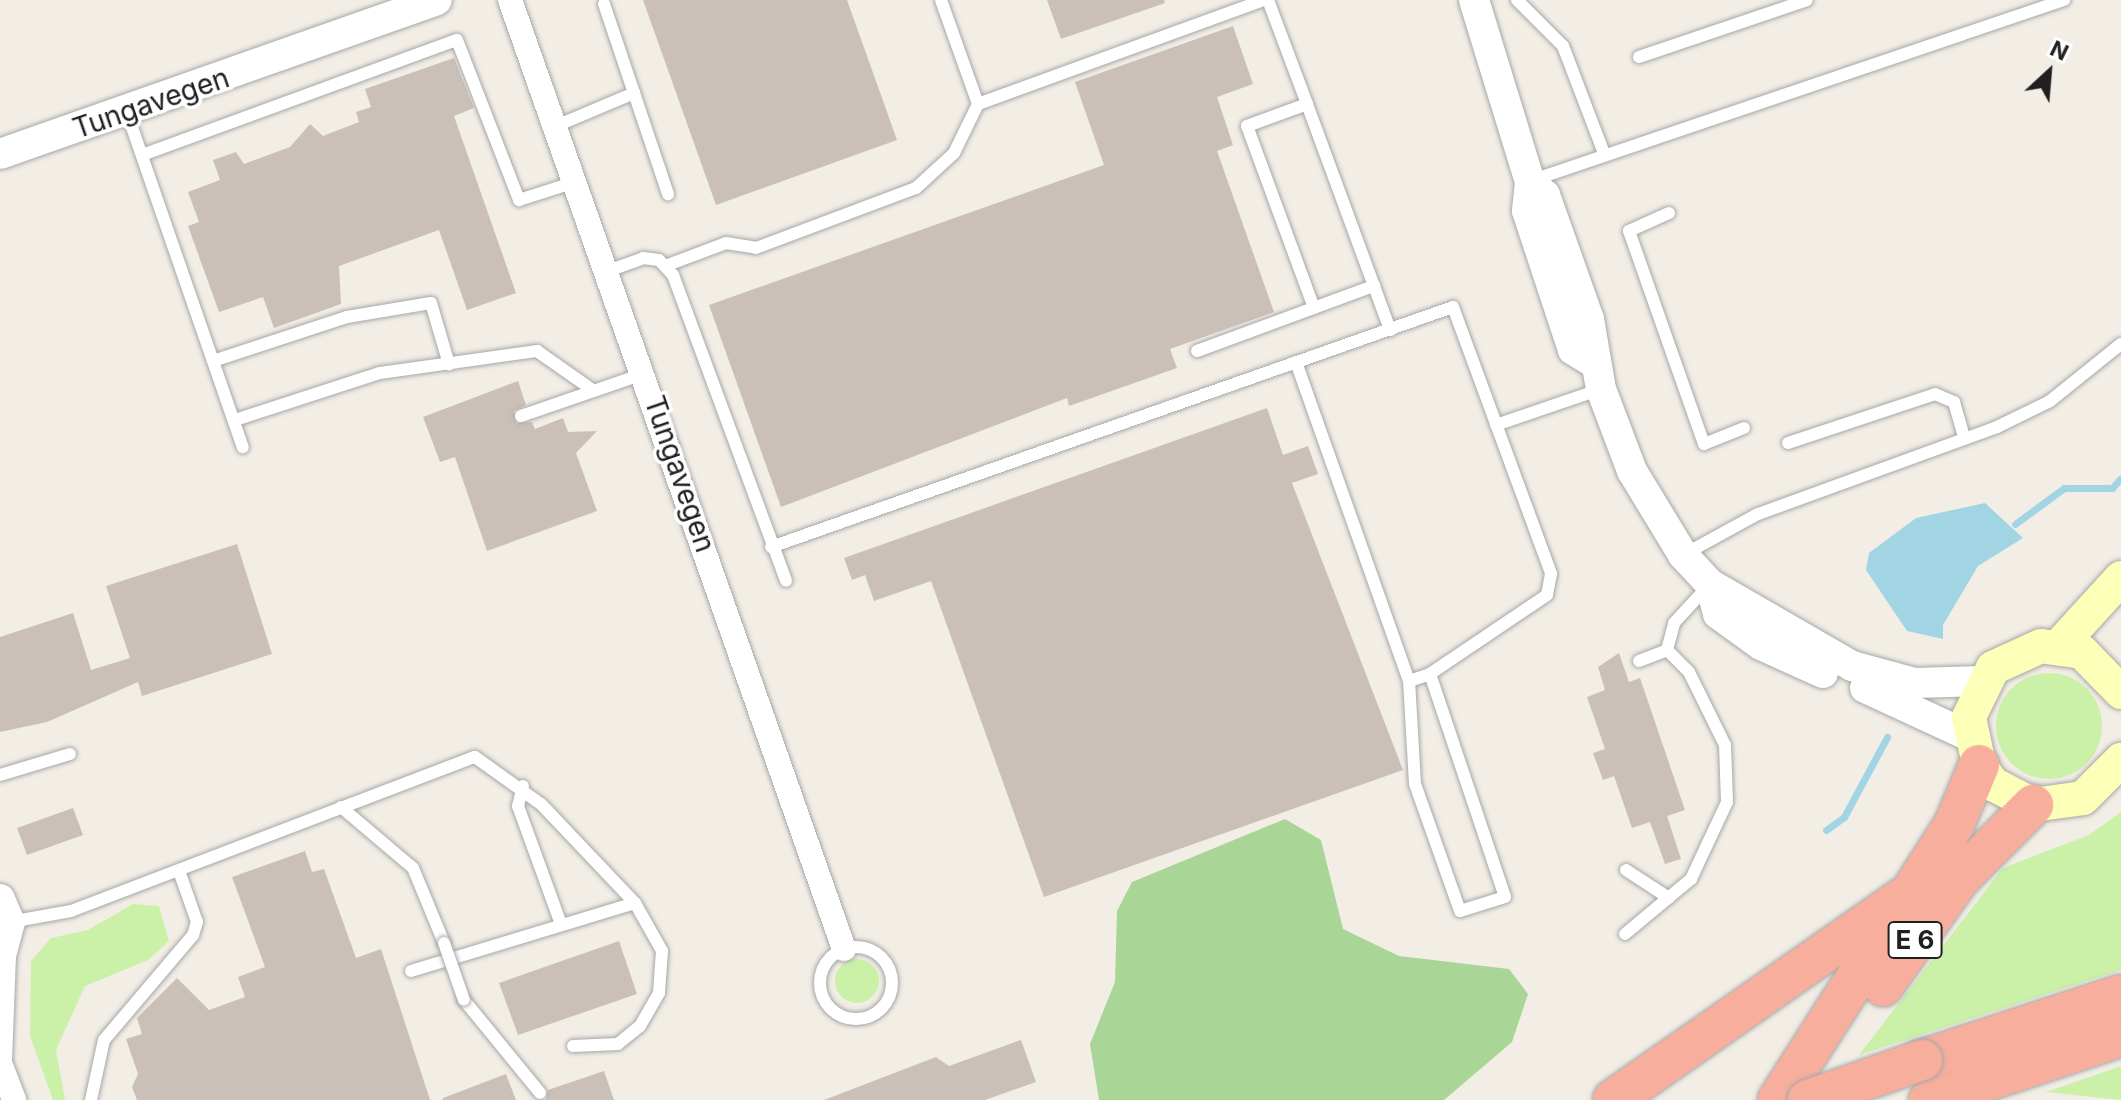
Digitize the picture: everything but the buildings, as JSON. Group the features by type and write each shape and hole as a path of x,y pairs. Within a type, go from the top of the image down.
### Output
{"highway":[{"name":"E 6","path":"1778,1100 1904,897 1954,825 1974,751"},
{"name":"E 6","path":"1808,1100 1959,879 2033,805"},
{"name":"E 6","path":"1613,1100 1904,897"},
{"name":"E 6","path":"1808,1100 2121,995"},
{"path":"1929,1100 2121,1036"}],"main road":[{"path":"2059,646 2121,578"},
{"path":"2120,681 2082,652 2059,646 2016,653 1982,681 1974,751 1993,784 2033,805 2083,798 2121,760"}],"street":[{"name":"Tungavegen","path":"0,154 437,0"},
{"name":"Tungavegen","path":"510,0 645,373 844,949"},
{"path":"1474,0 1530,182 1550,206 1589,319 1596,375 1632,471 1683,555 1710,584 1852,666 1915,683 1982,681"},
{"path":"1710,584 1710,605 1761,645 1920,708 1974,751"},
{"path":"5,910 0,1062 14,1100"}],"lane":[{"path":"941,0 978,104"},
{"path":"608,271 643,258 665,266 726,243 756,248 916,188 954,153 978,104 1266,0 1390,330"},
{"path":"1517,0 1563,46 1603,151"},
{"path":"1639,57 1807,0"},
{"path":"1530,182 1603,151 2064,0"},
{"path":"604,4 668,194"},
{"path":"142,155 457,40 519,200 575,182"},
{"path":"556,126 634,93"},
{"path":"1307,104 1247,126 1314,308"},
{"path":"126,110 243,447"},
{"path":"1669,213 1629,231 1704,444 1744,428"},
{"path":"665,266 786,581"},
{"path":"1197,351 1374,286"},
{"path":"213,361 347,317 431,303 449,364"},
{"path":"771,547 1453,307 1551,574 1547,595 1430,674 1409,681"},
{"path":"1683,555 1758,514 1964,437 2050,401 2121,344"},
{"path":"235,420 380,373 537,351 591,389"},
{"path":"1296,362 1409,681 1415,784 1460,911 1505,897 1430,674"},
{"path":"521,416 591,389 645,373"},
{"path":"1496,425 1596,375"},
{"path":"1788,443 1935,394 1954,402 1964,437"},
{"path":"1625,934 1669,898 1707,858 1730,780 1715,723 1667,650 1674,623 1710,584"},
{"path":"1639,661 1667,650"},
{"path":"0,775 70,754"},
{"path":"5,910 71,911 475,757 523,786 635,903 662,951 659,993 640,1026 618,1044 573,1046"},
{"path":"523,786 518,806 561,924"},
{"path":"341,807 413,868 464,1000 540,1093"},
{"path":"1626,870 1669,898"},
{"path":"91,1100 104,1040 193,935 197,922 179,871"},
{"path":"411,971 635,903"},
{"path":"844,949 876,953 890,971 891,993 868,1017 836,1013 822,996 826,963 844,949"}],"green space":[{"path":"2049,673 2069,677 2086,689 2098,706 2102,726 2098,746 2086,763 2069,775 2049,779 2029,775 2012,763 2000,746 1996,726 2000,706 2012,689 2029,677"},
{"path":"2121,812 2121,970 1859,1055 2003,868 2089,835"},
{"path":"1285,819 1321,840 1343,929 1399,956 1509,969 1528,994 1512,1042 1444,1100 1099,1100 1090,1044 1115,982 1117,911 1132,882"},
{"path":"133,904 159,906 169,941 148,960 85,986 56,1050 65,1100 53,1100 30,1036 31,961 51,938 88,930"},
{"path":"857,959 873,965 879,981 873,997 857,1003 841,997 835,981 841,965"},
{"path":"2121,1066 2121,1100 2046,1092"}],"water":[{"path":"1985,503 2023,538 1978,566 1943,625 1943,639 1907,631 1866,570 1869,553 1916,518"}],"waterway":[{"path":"2015,524 2064,488 2112,488 2121,478"},
{"path":"1826,830 1844,817 1887,737"}]}
